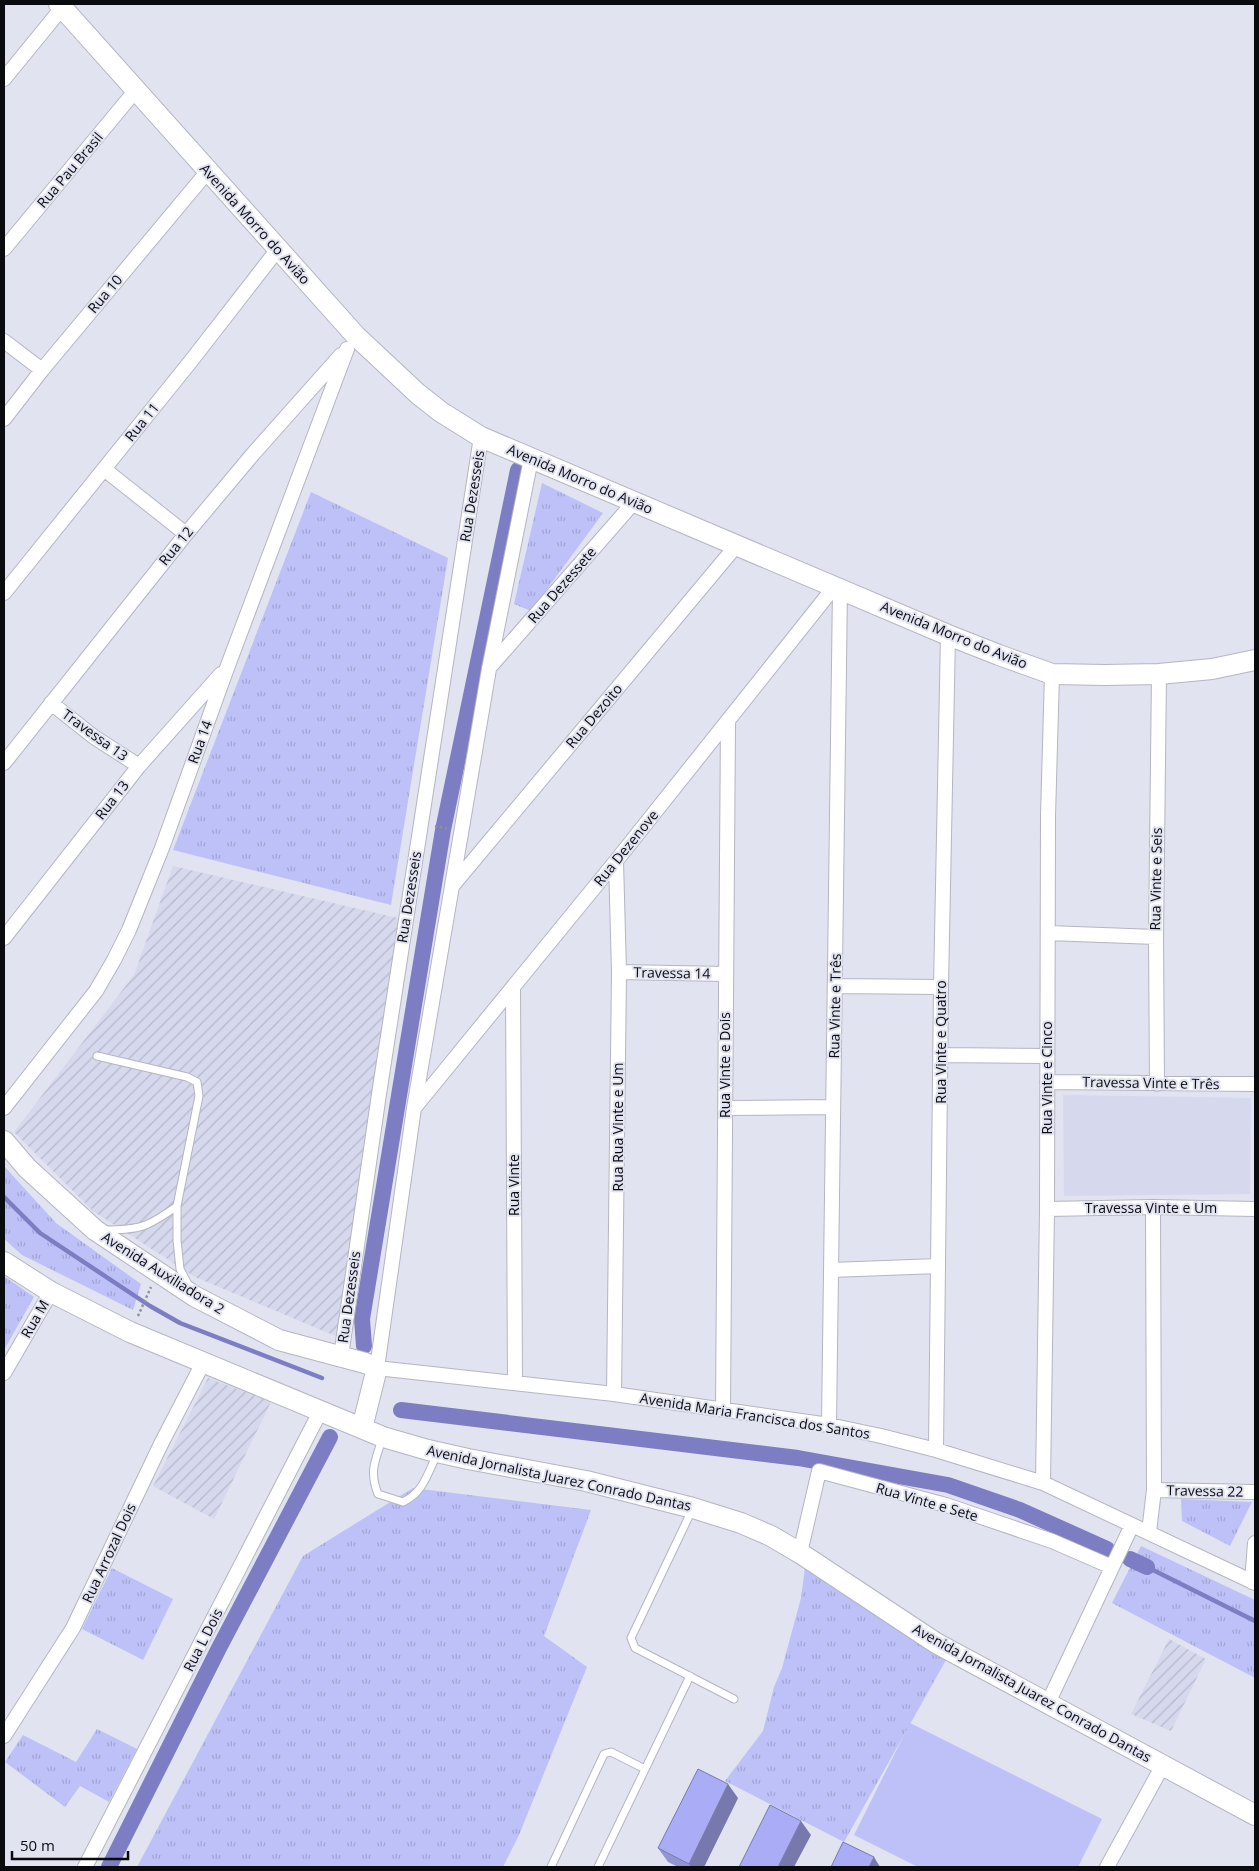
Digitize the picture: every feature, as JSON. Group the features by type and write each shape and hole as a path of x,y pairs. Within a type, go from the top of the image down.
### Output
{"street":[{"path":"4,79 60,6"},
{"name":"Avenida Morro do Avião","path":"60,6 278,249 351,342 441,412 481,437 948,635 1052,674 1158,674 1212,669 1255,660"},
{"name":"Rua Pau Brasil","path":"4,249 136,90"},
{"name":"Rua 10","path":"4,419 42,370 208,172"},
{"name":"Rua 11","path":"4,593 278,249"},
{"path":"4,342 42,370"},
{"name":"Rua 12","path":"4,763 186,534 252,454 351,342"},
{"name":"Rua 14","path":"4,1108 96,991 129,930 162,848 227,668 351,342"},
{"name":"Rua Dezesseis","path":"341,1356 378,1094 481,437"},
{"path":"362,1428 377,1368 414,1108 488,669 531,459"},
{"path":"104,469 186,534"},
{"name":"Rua Dezessete","path":"488,669 635,501"},
{"name":"Rua Dezoito","path":"452,886 736,546"},
{"name":"Rua Dezenove","path":"414,1108 837,587"},
{"name":"Rua Vinte e Três","path":"829,1425 835,986 837,587"},
{"name":"Rua Vinte e Quatro","path":"936,1450 941,987 948,635"},
{"name":"Rua 13","path":"4,938 139,766 227,668"},
{"name":"Rua Vinte e Cinco","path":"1043,1483 1047,1209 1048,816 1052,674"},
{"name":"Rua Vinte e Seis","path":"1157,1084 1158,674"},
{"name":"Travessa 13","path":"51,703 94,737 139,766"},
{"name":"Rua Vinte e Dois","path":"723,1409 728,721"},
{"name":"Rua Rua Vinte e Um","path":"614,1394 619,972 616,861"},
{"path":"1048,933 1156,937"},
{"name":"Travessa 14","path":"619,972 726,974"},
{"path":"835,986 941,987"},
{"name":"Rua Vinte","path":"514,987 515,1382"},
{"path":"941,1055 1047,1056"},
{"name":"Travessa Vinte e Três","path":"1047,1082 1255,1084"},
{"path":"725,1108 833,1107"},
{"name":"Avenida Auxiliadora 2","path":"4,1141 26,1168 95,1230 194,1296 279,1340 341,1356 377,1368"},
{"path":"1149,1532 1154,1490 1153,1208"},
{"name":"Travessa Vinte e Um","path":"1047,1209 1255,1209"},
{"name":"Avenida Jornalista Juarez Conrado Dantas","path":"4,1262 51,1292 130,1332 383,1437 438,1452 586,1481 693,1508 741,1523 771,1536 800,1553 936,1643 1255,1815"},
{"path":"831,1270 938,1266"},
{"name":"Rua M","path":"4,1373 51,1292"},
{"name":"Rua Arrozal Dois","path":"4,1736 73,1628 161,1444 203,1363"},
{"name":"Avenida Maria Francisca dos Santos","path":"377,1368 515,1382 723,1409 829,1425 936,1450 1043,1483 1254,1583"},
{"name":"Rua L Dois","path":"85,1867 320,1412"},
{"name":"Rua Vinte e Sete","path":"800,1553 819,1471 946,1505 1052,1541 1112,1567"},
{"name":"Travessa 22","path":"1154,1490 1255,1492"},
{"path":"1048,1703 1132,1525"},
{"path":"1254,1583 1255,1543"},
{"path":"1107,1867 1163,1765"}],"lane":[{"path":"97,1056 187,1077 197,1082 198,1096 177,1206 177,1240 180,1269 194,1296"},
{"path":"95,1230 129,1230 153,1223 177,1206"},
{"path":"383,1437 373,1469 373,1480 378,1494 402,1502 412,1498 420,1490 438,1452"},
{"path":"693,1508 631,1638 635,1648 734,1699"},
{"path":"598,1867 690,1676"},
{"path":"551,1867 604,1754 611,1752 645,1769"}],"path":[{"path":"438,826 448,828"},
{"path":"139,1314 153,1284"}],"shaded area":[{"path":"173,866 402,919 338,1337 195,1277 93,1211 14,1132 134,975"},
{"path":"1063,1095 1251,1098 1250,1194 1064,1196"},
{"path":"208,1378 271,1402 214,1519 153,1486"},
{"path":"1169,1639 1206,1659 1171,1731 1131,1714"}],"green space":[{"path":"542,483 603,513 531,611 514,604"},
{"path":"311,492 448,558 391,905 173,850"},
{"path":"4,1166 56,1223 141,1284 133,1310 22,1255 4,1239"},
{"path":"4,1276 34,1297 4,1350"},
{"path":"413,1488 591,1510 544,1636 587,1667 519,1835 503,1867 137,1867 303,1556"},
{"path":"1181,1499 1252,1502 1230,1546 1182,1521"},
{"path":"1141,1546 1255,1600 1255,1678 1112,1603"},
{"path":"112,1568 173,1599 143,1660 82,1629"},
{"path":"805,1568 946,1660 844,1842 725,1781 763,1731 774,1687 782,1668 801,1598"},
{"path":"910,1723 1102,1819 1078,1867 918,1867 854,1835"},
{"path":"97,1729 137,1749 109,1802 80,1786 65,1807 5,1762 23,1735 76,1762"}],"building":[{"path":"698,1769 728,1784 689,1864 658,1848"},
{"path":"770,1805 801,1821 778,1867 739,1867"},
{"path":"843,1842 874,1857 869,1867 831,1867"}],"waterway":[{"path":"364,1346 362,1319 443,830 518,470"},
{"path":"4,1197 40,1233 150,1306 180,1323 322,1378"},
{"path":"401,1410 798,1458 948,1485 1020,1510 1107,1549"},
{"path":"109,1867 219,1648 330,1437"},
{"path":"1130,1559 1147,1567"},
{"path":"1147,1567 1255,1621"}]}
